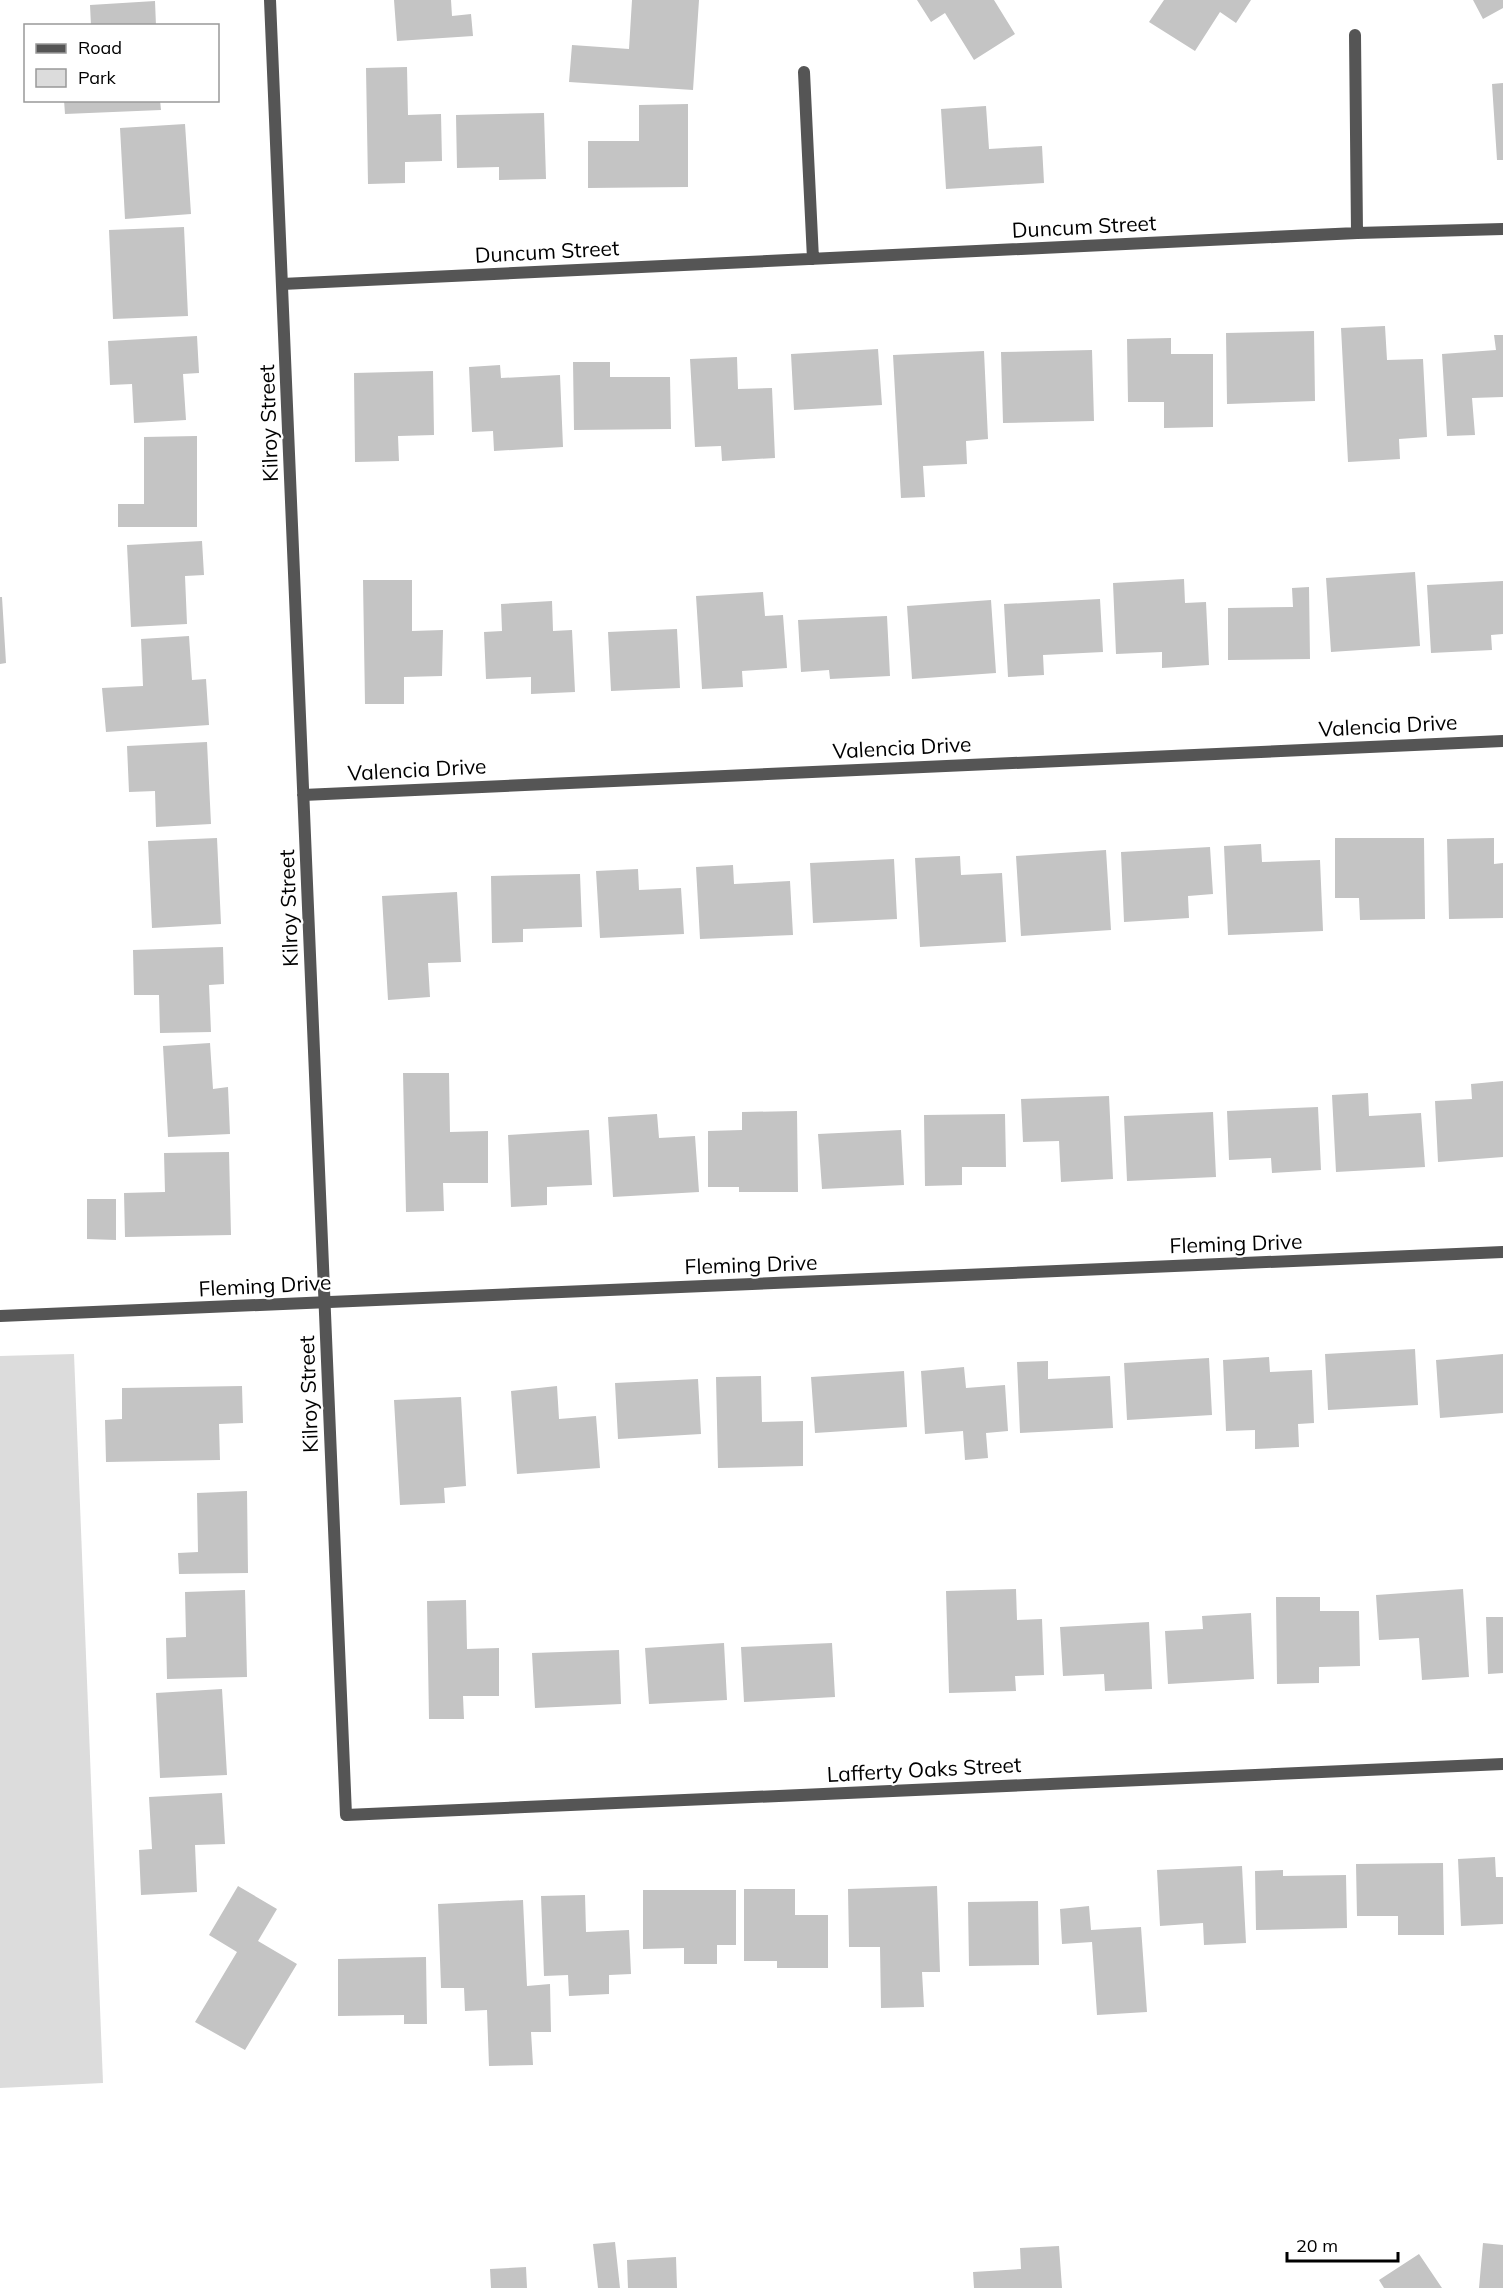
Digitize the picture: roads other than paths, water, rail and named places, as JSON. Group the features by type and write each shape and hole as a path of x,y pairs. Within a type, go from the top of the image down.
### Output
{"street":[{"name":"Kilroy Street","path":"270,0 346,1815"},
{"path":"1355,35 1357,233"},
{"path":"804,72 813,259"},
{"name":"Duncum Street","path":"282,284 1357,233 1503,229"},
{"name":"Valencia Drive","path":"303,795 1503,741"},
{"name":"Fleming Drive","path":"0,1317 1503,1252"},
{"name":"Lafferty Oaks Street","path":"346,1815 1503,1764"}]}
